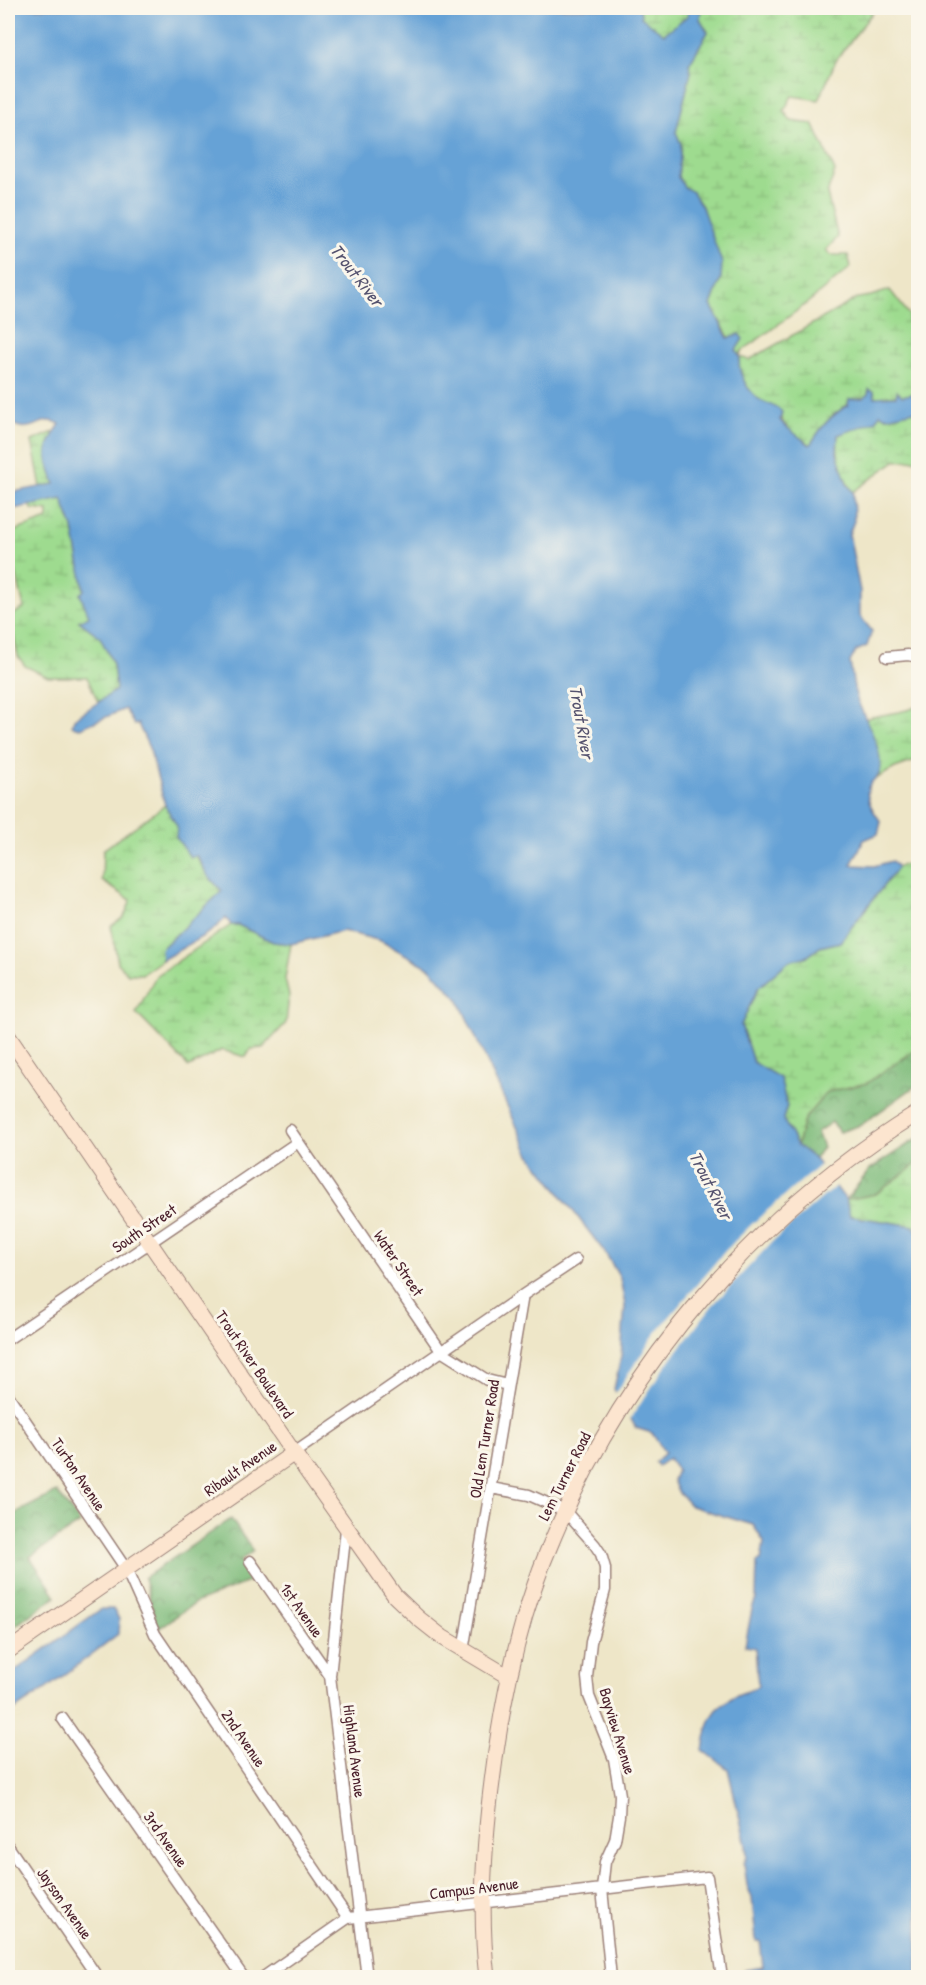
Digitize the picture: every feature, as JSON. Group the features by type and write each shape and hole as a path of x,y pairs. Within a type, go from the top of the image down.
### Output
{"street":[{"path":"886,657 908,655 918,657"},
{"name":"Trout River Boulevard","path":"8,1036 346,1529 395,1596 418,1618 463,1651 509,1677"},
{"name":"Lem Turner Road","path":"487,1977 483,1904 486,1826 498,1736 509,1677 528,1606 565,1511 615,1419 649,1367 681,1323 737,1259 775,1221 847,1161 918,1113"},
{"name":"Water Street","path":"290,1130 441,1351 487,1380 507,1385"},
{"name":"South Street","path":"8,1339 298,1142"},
{"path":"523,1295 576,1260"},
{"name":"Ribault Avenue","path":"8,1651 523,1295"},
{"name":"Old Lem Turner Road","path":"463,1651 523,1295"},
{"name":"Turton Avenue","path":"8,1395 126,1569"},
{"name":"Bayview Avenue","path":"492,1488 529,1496 565,1511 601,1554 606,1580 605,1590 591,1642 586,1677 589,1696 614,1759 620,1795 615,1840 605,1862 602,1889 611,1977"},
{"name":"Highland Avenue","path":"346,1529 330,1676 367,1977"},
{"name":"1st Avenue","path":"250,1561 330,1676"},
{"name":"2nd Avenue","path":"126,1569 155,1634 348,1918"},
{"name":"3rd Avenue","path":"63,1718 244,1977"},
{"name":"Jayson Avenue","path":"8,1846 98,1977"},
{"name":"Campus Avenue","path":"348,1918 707,1877 723,1977"},
{"path":"262,1977 348,1918"}],"green space":[{"path":"640,8 689,8 687,16 664,35 641,17"},
{"path":"701,8 799,8 837,13 849,8 876,8 836,60 819,100 792,96 784,111 791,121 813,124 835,171 827,194 838,237 826,250 831,255 848,255 851,267 741,352 740,357 711,305 721,278 702,206 678,177 681,144 676,132 691,72 689,64 708,32 700,19"},
{"path":"890,290 918,326 918,393 902,396 897,392 896,396 875,397 869,390 864,398 849,399 848,405 826,422 811,445 786,426 778,408 760,400 751,392 741,375 740,357 749,360 858,298"},
{"path":"914,411 918,415 918,460 895,461 853,492 840,465 838,435 876,421 880,414 887,417"},
{"path":"56,431 47,451 55,484 41,487 32,441"},
{"path":"62,499 73,528 84,591 80,594 90,616 79,621 100,637 113,664 116,690 98,702 87,677 48,677 25,666 18,656 13,633 12,615 24,608 11,562 9,545 14,531 48,519 48,511 32,509 29,505"},
{"path":"918,706 918,760 895,768 877,778 881,768 865,719"},
{"path":"165,805 208,876 222,891 161,949 162,960 142,974 128,974 118,963 111,926 124,917 131,900 102,881 103,850"},
{"path":"918,859 918,1048 867,1083 827,1092 804,1119 797,1145 783,1119 787,1106 780,1079 753,1062 741,1025 758,988 789,961 808,956 820,947 840,942 898,867"},
{"path":"231,925 238,925 273,942 291,944 285,979 289,996 286,1023 263,1048 251,1049 246,1057 222,1050 189,1067 136,1013 156,976"},
{"path":"918,1048 918,1084 861,1125 839,1132 832,1122 817,1132 823,1147 815,1159 797,1146 804,1119 827,1092 867,1083"},
{"path":"918,1138 918,1163 876,1194 846,1200 870,1169"},
{"path":"918,1163 918,1232 914,1226 850,1216 846,1200 876,1194"},
{"path":"57,1492 80,1523 30,1557 56,1596 8,1631 8,1508 12,1515"},
{"path":"231,1519 253,1551 240,1561 253,1580 195,1603 158,1629 144,1578"}],"water":[{"name":"Trout River","path":"8,8 640,8 641,17 664,34 687,16 689,8 701,8 700,19 708,32 689,64 691,72 676,132 681,144 678,177 684,187 693,192 702,207 722,263 721,278 711,305 728,338 739,334 743,339 736,350 740,357 741,375 747,387 763,402 780,410 782,412 780,420 785,426 810,445 826,422 848,405 849,399 864,398 869,389 874,391 875,397 896,396 897,391 902,396 918,393 918,415 914,411 887,417 880,414 876,421 838,435 837,453 847,484 853,492 854,521 849,534 860,591 860,616 872,631 867,646 856,651 850,662 857,699 876,743 880,761 879,774 870,784 867,794 881,822 878,834 864,840 851,865 874,866 892,861 898,867 840,942 820,947 808,956 789,961 758,988 741,1025 753,1062 780,1078 787,1106 783,1119 797,1145 815,1159 846,1200 850,1216 914,1226 918,1233 918,1977 747,1977 745,1970 763,1967 760,1941 756,1941 752,1898 747,1885 744,1863 747,1856 746,1845 728,1769 703,1750 709,1724 721,1705 758,1685 755,1648 745,1646 756,1599 757,1562 761,1561 764,1542 753,1525 691,1506 678,1492 673,1480 677,1470 669,1458 658,1466 655,1462 665,1453 652,1433 636,1428 614,1389 621,1357 625,1305 620,1278 606,1254 529,1153 458,999 430,968 381,941 343,931 291,944 273,942 238,925 231,925 226,918 212,931 162,960 161,949 222,891 208,876 197,856 190,857 176,837 177,826 165,805 150,750 138,724 134,725 125,709 80,728 72,726 74,719 116,690 113,664 100,637 79,621 89,616 80,594 84,590 73,528 62,499 8,510 8,493 55,484 47,453 50,441 60,424 47,421 22,427 8,419"},
{"path":"101,1609 113,1609 119,1619 118,1634 46,1689 8,1714 8,1676"}],"pier":[{"path":"822,1163 838,1184 773,1241 712,1306 663,1370 629,1421 614,1395 655,1334 725,1251 754,1222"}]}
